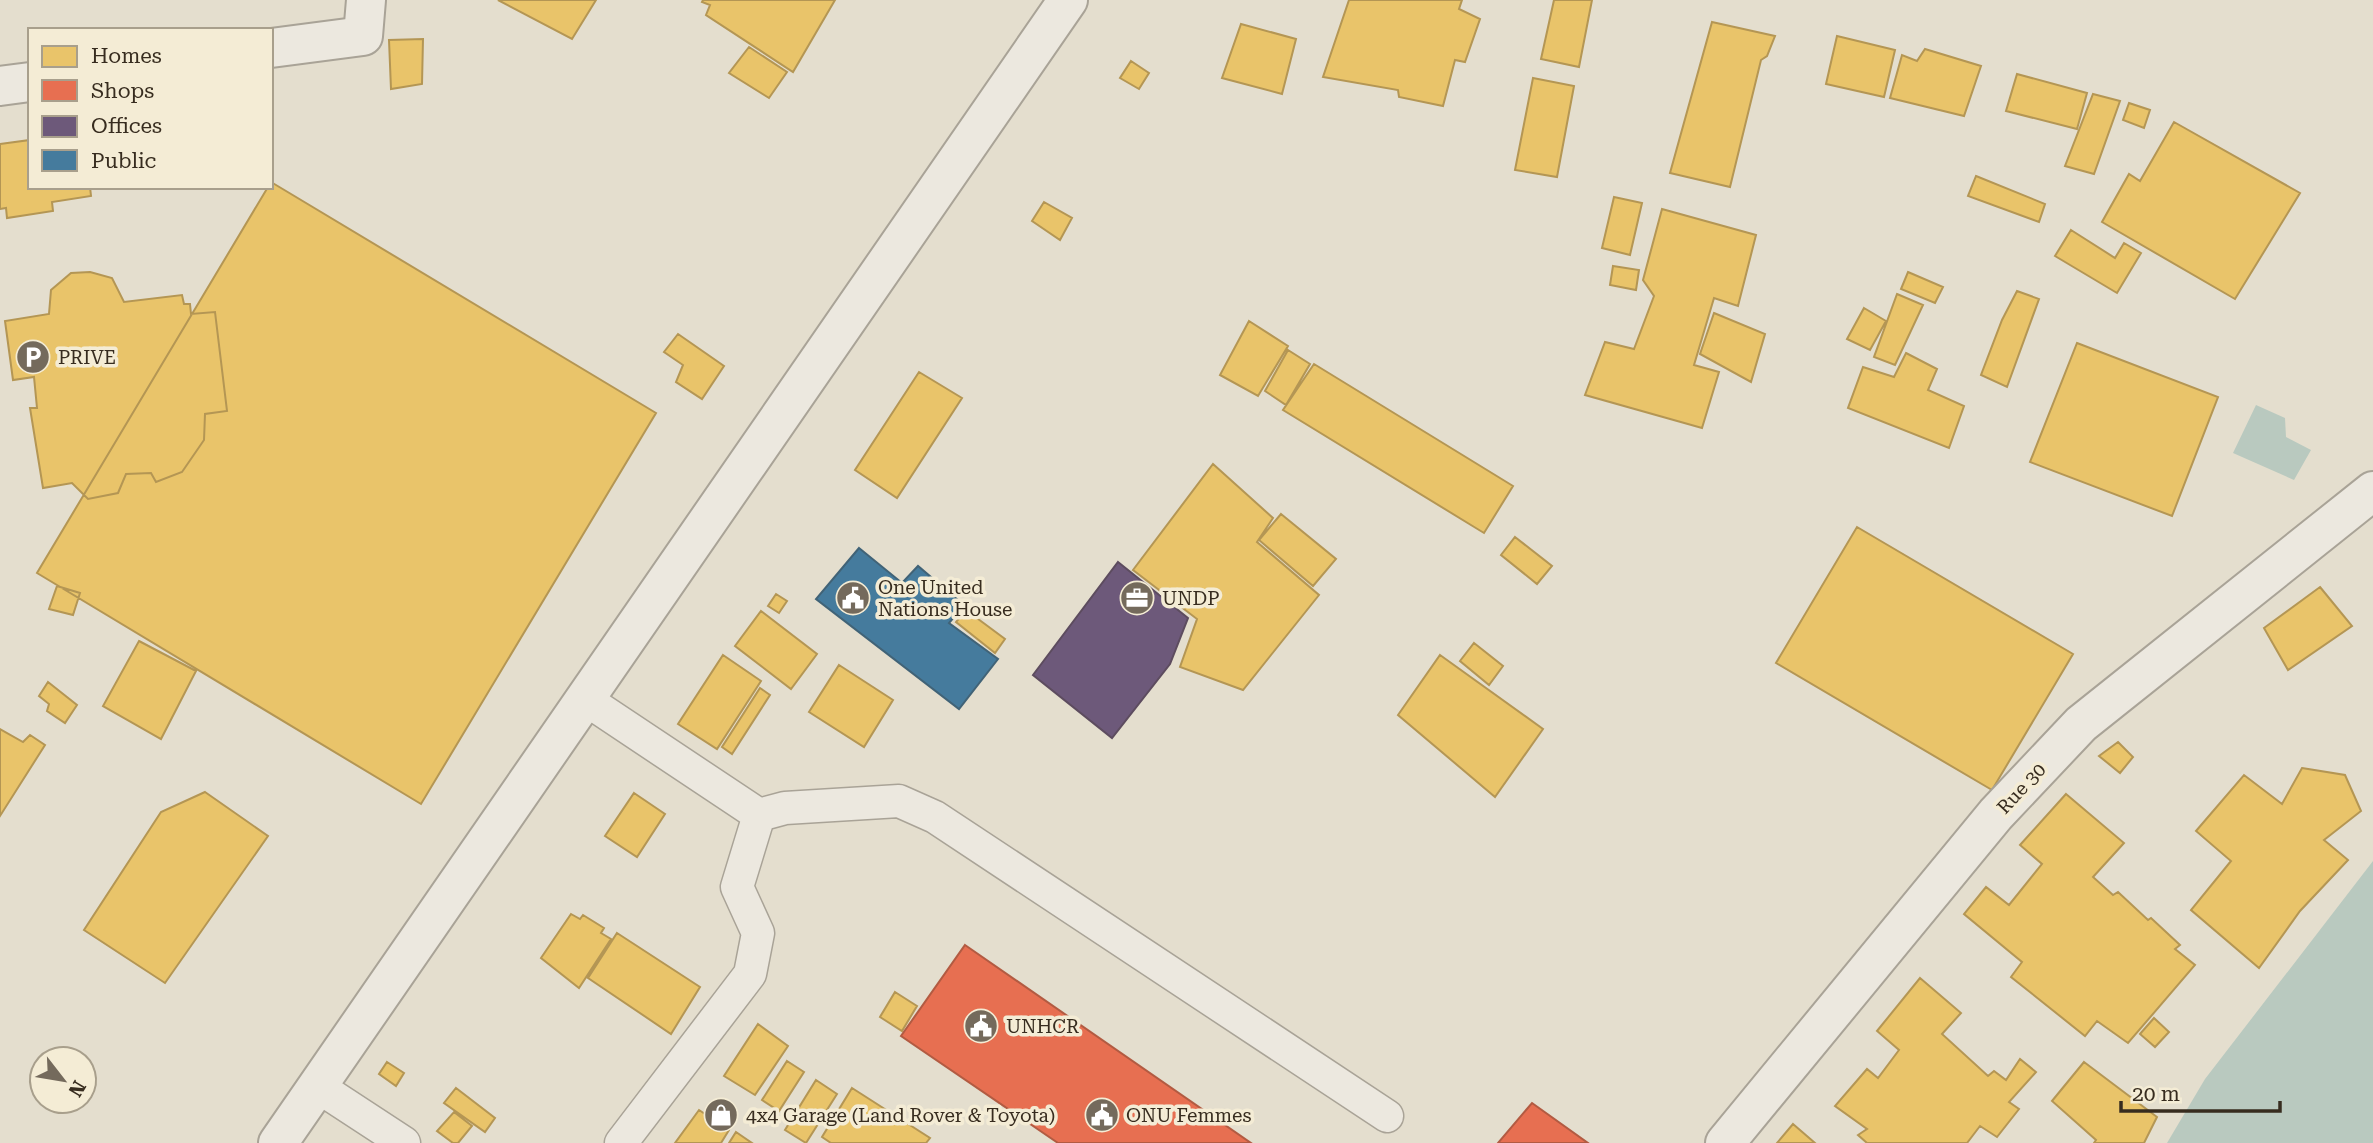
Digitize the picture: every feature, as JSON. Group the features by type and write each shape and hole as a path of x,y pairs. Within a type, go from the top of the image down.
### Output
{"street":[{"path":"273,48 363,36 366,0"},
{"path":"278,1143 1068,0"},
{"path":"0,86 28,82"},
{"name":"Rue 30","path":"1725,1143 1996,814 2081,724 2373,491"}],"lane":[{"path":"585,699 759,815 785,808 900,801 935,817 1387,1116"},
{"path":"621,1143 750,974 758,933 737,887 759,815"},
{"path":"317,1086 404,1143"}],"shaded area":[{"path":"2256,405 2285,418 2286,437 2311,450 2294,480 2233,453"},
{"path":"2373,861 2373,1143 2167,1143 2205,1079"}],"building: Homes":[{"path":"498,0 596,0 572,39"},
{"path":"835,0 793,72 706,15 710,5 702,2"},
{"path":"1349,0 1462,0 1459,9 1480,19 1465,62 1455,60 1443,106 1399,97 1398,90 1323,77"},
{"path":"1554,0 1592,0 1579,67 1541,59"},
{"path":"1712,22 1775,36 1767,56 1761,60 1730,187 1670,173"},
{"path":"1241,24 1296,39 1282,94 1222,78"},
{"path":"1837,36 1895,50 1884,97 1826,84"},
{"path":"423,39 422,84 391,89 389,40"},
{"path":"749,47 787,72 769,98 729,73"},
{"path":"1925,49 1981,66 1964,116 1890,98 1902,55 1917,61"},
{"path":"1131,61 1149,73 1139,89 1120,78"},
{"path":"2017,74 2087,93 2077,129 2006,111"},
{"path":"1533,78 1574,86 1557,177 1515,170"},
{"path":"2093,94 2120,101 2094,174 2065,166"},
{"path":"2129,103 2150,110 2144,128 2123,120"},
{"path":"2174,122 2300,193 2235,299 2102,222 2129,174 2140,181"},
{"path":"28,140 28,189 90,189 91,196 52,202 53,211 7,218 6,208 0,209 0,144"},
{"path":"1976,176 2045,204 2039,222 1968,196"},
{"path":"273,183 656,413 421,804 37,573 267,189 273,189"},
{"path":"1614,197 1642,203 1630,255 1602,248"},
{"path":"1044,202 1072,218 1060,240 1032,221"},
{"path":"1662,209 1756,235 1738,306 1714,298 1694,365 1719,372 1702,428 1585,395 1605,342 1634,349 1654,296 1643,280"},
{"path":"2071,230 2115,258 2124,243 2141,253 2117,293 2055,256"},
{"path":"1613,266 1639,270 1636,290 1610,285"},
{"path":"90,272 112,278 124,302 182,295 184,304 190,304 191,314 215,312 227,411 205,414 204,440 182,472 156,482 151,473 126,474 118,493 88,499 72,483 43,488 30,408 37,408 34,377 13,380 5,321 49,314 51,290 71,273"},
{"path":"1908,272 1943,287 1935,303 1901,289"},
{"path":"2017,291 2039,299 2007,387 1981,375 2002,320"},
{"path":"1897,294 1923,305 1895,365 1874,357"},
{"path":"1864,308 1886,321 1870,350 1847,339"},
{"path":"1714,313 1765,334 1751,382 1700,354"},
{"path":"1249,321 1288,346 1258,396 1220,375"},
{"path":"678,334 724,366 702,399 676,382 683,365 664,352"},
{"path":"2077,343 2218,397 2172,516 2030,462"},
{"path":"1288,350 1310,364 1286,405 1265,391"},
{"path":"1906,353 1937,369 1928,390 1964,406 1949,448 1848,408 1863,367 1894,377"},
{"path":"1314,364 1513,486 1484,533 1283,410"},
{"path":"919,372 962,398 897,498 855,470"},
{"path":"1213,464 1273,518 1257,542 1319,595 1243,690 1180,667 1197,619 1133,570"},
{"path":"1281,514 1336,559 1313,586 1259,540"},
{"path":"1857,527 2073,654 1992,790 1776,663"},
{"path":"1515,537 1552,566 1537,584 1501,555"},
{"path":"57,586 80,593 73,615 49,609"},
{"path":"2320,587 2352,626 2288,670 2264,628"},
{"path":"776,594 787,601 779,613 768,606"},
{"path":"966,610 1005,639 995,653 956,622"},
{"path":"761,611 817,654 791,689 735,646"},
{"path":"139,641 196,671 161,739 103,706"},
{"path":"1474,643 1503,666 1489,685 1460,661"},
{"path":"723,655 761,681 717,749 678,724"},
{"path":"1440,655 1543,729 1495,797 1398,715"},
{"path":"839,665 893,700 864,747 809,712"},
{"path":"48,682 77,705 65,723 47,711 49,704 39,696"},
{"path":"760,688 770,695 732,754 722,747"},
{"path":"0,729 23,742 30,735 45,745 0,816"},
{"path":"2118,742 2133,757 2120,773 2099,756"},
{"path":"2302,768 2345,775 2361,811 2324,840 2348,860 2300,911 2259,968 2191,910 2231,861 2196,831 2244,775 2282,804"},
{"path":"205,792 268,836 165,983 84,930 161,812"},
{"path":"634,793 665,814 637,857 605,836"},
{"path":"2066,794 2124,843 2093,877 2113,895 2118,892 2148,920 2151,918 2180,945 2175,949 2195,965 2128,1043 2097,1021 2085,1036 2011,977 2022,962 1964,914 1986,887 2009,905 2042,864 2020,845"},
{"path":"571,914 580,919 583,915 604,928 601,933 611,939 579,988 541,958"},
{"path":"617,933 700,987 671,1034 588,978"},
{"path":"1920,978 1961,1013 1942,1034 1988,1076 1994,1071 2006,1080 2020,1059 2036,1072 2009,1102 2019,1109 1997,1137 1980,1126 1967,1143 1867,1143 1858,1135 1867,1129 1835,1106 1867,1069 1878,1078 1899,1050 1877,1031"},
{"path":"895,992 917,1006 902,1031 880,1017"},
{"path":"2154,1018 2169,1032 2155,1047 2140,1034"},
{"path":"758,1024 788,1046 755,1095 724,1076"},
{"path":"787,1061 804,1072 779,1111 762,1100"},
{"path":"387,1062 404,1073 396,1086 379,1074"},
{"path":"2084,1062 2157,1117 2144,1143 2094,1143 2096,1140 2052,1101"},
{"path":"816,1080 837,1094 806,1143 785,1130"},
{"path":"456,1088 495,1118 485,1132 444,1103"},
{"path":"852,1088 930,1138 926,1143 831,1143 822,1137"},
{"path":"699,1110 729,1130 721,1143 675,1143"},
{"path":"454,1112 472,1126 458,1143 453,1143 437,1131"},
{"path":"1793,1124 1815,1143 1777,1143"},
{"path":"736,1132 752,1143 729,1143"}],"building: Shops":[{"path":"965,945 1251,1143 1058,1143 901,1036"},
{"path":"1532,1103 1588,1143 1498,1143"}],"building: Offices":[{"path":"1118,562 1188,618 1170,664 1112,738 1033,675"}],"building: Public":[{"path":"859,548 902,583 918,566 964,605 949,623 998,659 959,709 816,599"}],"place":[{"name":"PRIVE","path":"33,357"},
{"name":"One United Nations House","path":"853,598"},
{"name":"UNDP","path":"1137,598"},
{"name":"UNHCR","path":"981,1026"},
{"name":"4x4 Garage (Land Rover & Toyota)","path":"721,1115"},
{"name":"ONU Femmes","path":"1102,1115"}]}
